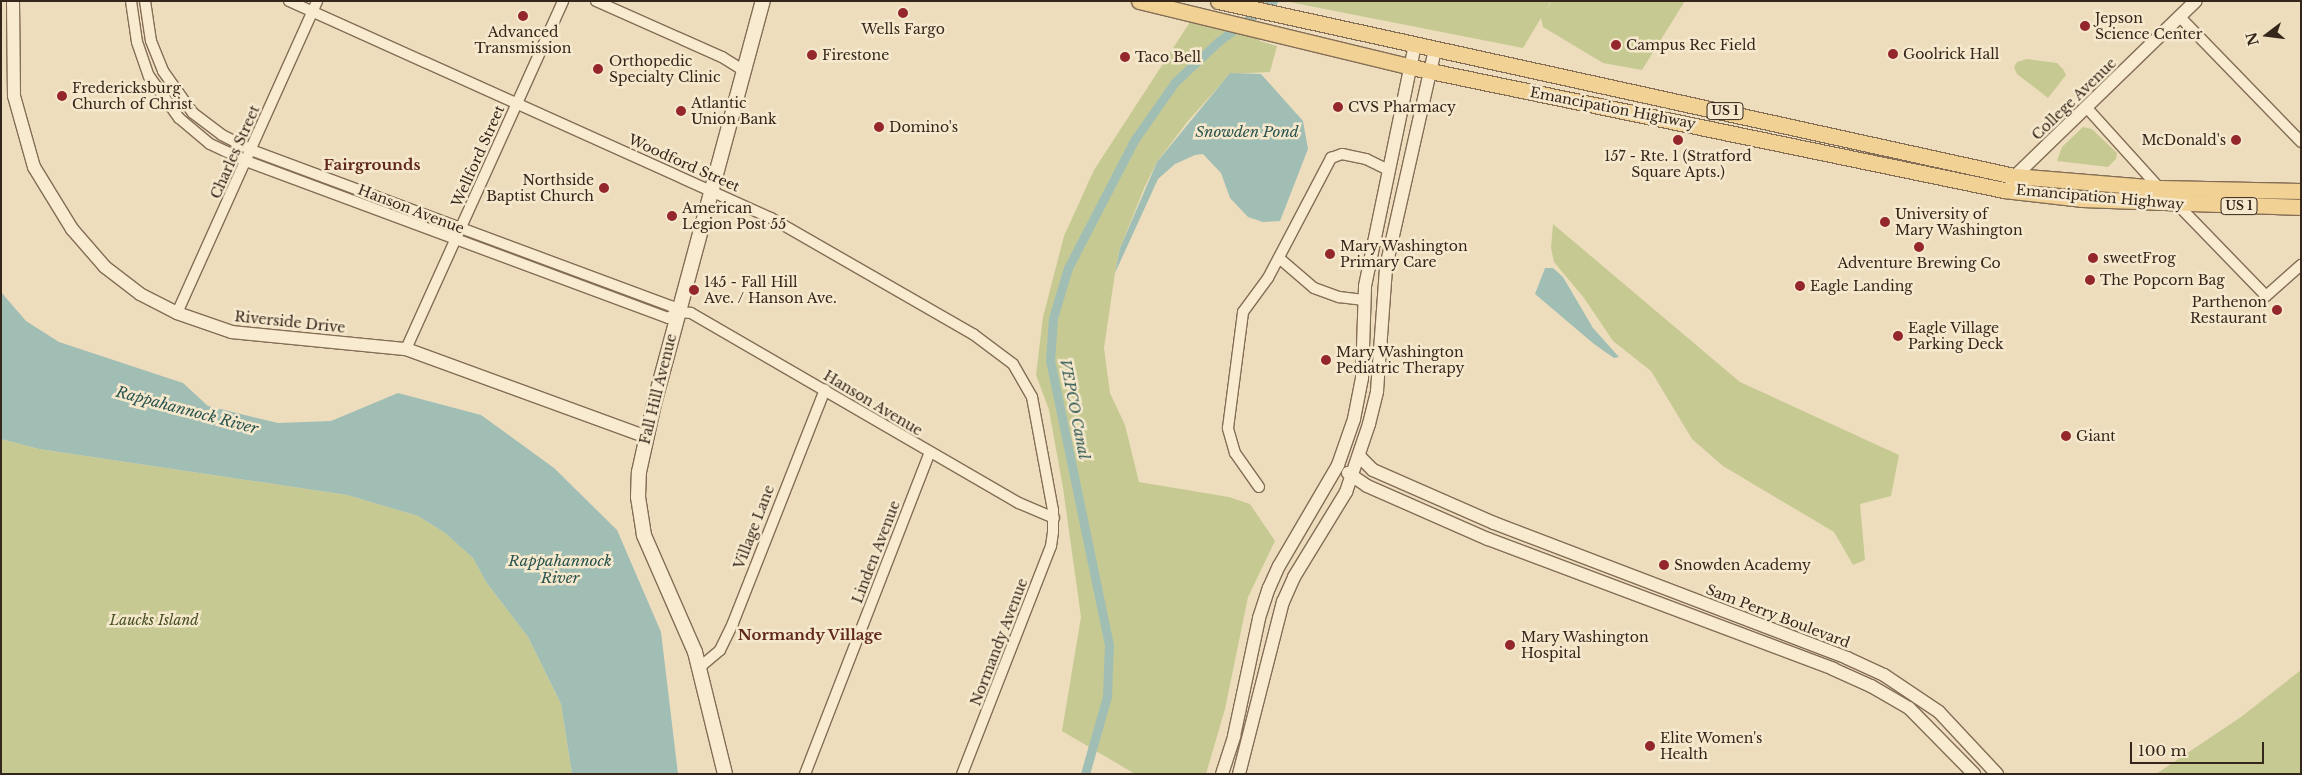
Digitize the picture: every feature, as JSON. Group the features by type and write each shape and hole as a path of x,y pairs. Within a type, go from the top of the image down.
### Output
{"main road":[{"name":"Fall Hill Avenue","path":"725,774 700,667 644,535 638,489 646,437 678,312 763,1"},
{"name":"Emancipation Highway","path":"1139,1 1210,16 1430,70 2082,199 2177,204 2298,206"},
{"name":"Emancipation Highway","path":"1220,2 1415,45 2010,185 2301,191"}],"street":[{"name":"Riverside Drive","path":"13,1 14,96 25,142 46,190 72,229 106,267 140,294 203,324 257,337 406,350 646,437"},
{"name":"Hanson Avenue","path":"131,1 139,52 166,103 204,140 246,161 456,241 668,318 678,312 691,313 930,452 1054,518"},
{"name":"Hanson Avenue","path":"145,1 154,50 180,98 211,128 251,150 671,306 678,312"},
{"name":"Woodford Street","path":"290,1 771,218 974,334 1014,364 1032,397 1054,518"},
{"name":"Charles Street","path":"177,313 317,1"},
{"name":"Wellford Street","path":"406,350 563,1"},
{"path":"596,1 722,57 743,70"},
{"name":"College Avenue","path":"2010,185 2196,1"},
{"path":"2180,18 2301,142"},
{"path":"1222,774 1234,736 1257,626 1269,588 1279,566 1338,465 1354,419 1362,378 1364,300 1415,45"},
{"path":"1239,774 1282,602 1294,576 1353,477 1377,390 1386,267 1435,50"},
{"path":"2087,108 2160,188 2266,296 2301,265"},
{"path":"1258,487 1230,438 1228,410 1241,318 1279,258 1308,197 1331,158 1342,154 1366,158 1389,170"},
{"path":"1279,258 1314,288 1328,294 1364,300"},
{"name":"Village Lane","path":"700,667 720,650 734,623 825,390"},
{"name":"Linden Avenue","path":"805,774 930,452"},
{"name":"Sam Perry Boulevard","path":"1359,456 1373,470 1494,523 1846,658 1884,675 1939,712 1997,774"},
{"path":"1338,465 1367,486 1488,539 1833,668 1909,708 1974,774"},
{"name":"Normandy Avenue","path":"962,774 1051,546 1054,518"}],"green space":[{"path":"1284,1 1551,1 1546,10 1552,1 1685,1 1642,70 1603,63 1543,27 1541,18 1523,48"},
{"path":"1190,22 1256,35 1260,41 1277,46 1270,72 1230,74 1188,121 1157,162 1145,186 1120,248 1115,273 1104,348 1110,393 1125,425 1139,482 1229,497 1250,504 1275,541 1248,597 1225,709 1206,774 1135,774 1062,731 1081,617 1063,488 1049,410 1036,375 1043,317 1064,236 1094,170"},
{"path":"2027,59 2057,63 2063,69 2066,75 2048,98 2017,74 2014,67 2017,62"},
{"path":"2083,127 2092,129 2117,153 2116,159 2108,167 2057,161 2062,147"},
{"path":"1553,224 1740,382 1899,455 1891,496 1860,504 1865,560 1853,565 1834,532 1723,466 1692,439 1651,371 1613,341 1584,298 1554,262 1551,248"},
{"name":"Laucks Island","path":"1,439 39,449 347,495 418,516 445,533 473,558 486,582 528,637 561,704 572,774 1,774"},
{"path":"2301,670 2301,774 2156,774 2241,717"}],"water":[{"name":"Snowden Pond","path":"1230,73 1261,74 1303,121 1308,149 1280,221 1263,222 1248,217 1230,198 1221,173 1203,154 1195,155 1175,164 1158,179 1115,273 1120,248 1157,162"},
{"path":"1545,268 1553,268 1563,277 1593,328 1619,357 1614,358 1594,344 1535,294"},
{"name":"Rappahannock River","path":"1,292 26,321 59,342 183,383 208,406 278,423 331,421 398,393 481,415 554,468 617,530 661,632 678,774 572,774 561,704 528,637 486,582 473,558 445,533 418,516 347,495 39,449 1,439"}],"waterway":[{"name":"VEPCO Canal","path":"1085,774 1107,696 1109,645 1050,361 1053,318 1068,268 1135,139 1175,82 1219,41 1273,1"}],"place":[{"name":"Wells Fargo","path":"903,13"},
{"name":"Advanced Transmission","path":"523,16"},
{"name":"Jepson Science Center","path":"2085,26"},
{"name":"Campus Rec Field","path":"1616,45"},
{"name":"Goolrick Hall","path":"1893,54"},
{"name":"Firestone","path":"812,55"},
{"name":"Taco Bell","path":"1125,57"},
{"name":"Orthopedic Specialty Clinic","path":"598,69"},
{"name":"Fredericksburg Church of Christ","path":"62,96"},
{"name":"CVS Pharmacy","path":"1338,107"},
{"name":"Atlantic Union Bank","path":"681,111"},
{"name":"Domino's","path":"879,127"},
{"name":"157 - Rte. 1 (Stratford Square Apts.)","path":"1678,140"},
{"name":"McDonald's","path":"2236,140"},
{"name":"Northside Baptist Church","path":"604,188"},
{"name":"American Legion Post 55","path":"672,216"},
{"name":"University of Mary Washington","path":"1885,222"},
{"name":"Adventure Brewing Co","path":"1919,247"},
{"name":"Mary Washington Primary Care","path":"1330,254"},
{"name":"sweetFrog","path":"2093,258"},
{"name":"The Popcorn Bag","path":"2090,280"},
{"name":"Eagle Landing","path":"1800,286"},
{"name":"145 - Fall Hill Ave. / Hanson Ave.","path":"694,290"},
{"name":"Parthenon Restaurant","path":"2277,310"},
{"name":"Eagle Village Parking Deck","path":"1898,336"},
{"name":"Mary Washington Pediatric Therapy","path":"1326,360"},
{"name":"Giant","path":"2066,436"},
{"name":"Snowden Academy","path":"1664,565"},
{"name":"Mary Washington Hospital","path":"1510,645"},
{"name":"Elite Women's Health","path":"1650,746"}],"district":[{"name":"Fairgrounds","path":"372,165"},
{"name":"Normandy Village","path":"810,635"}]}
